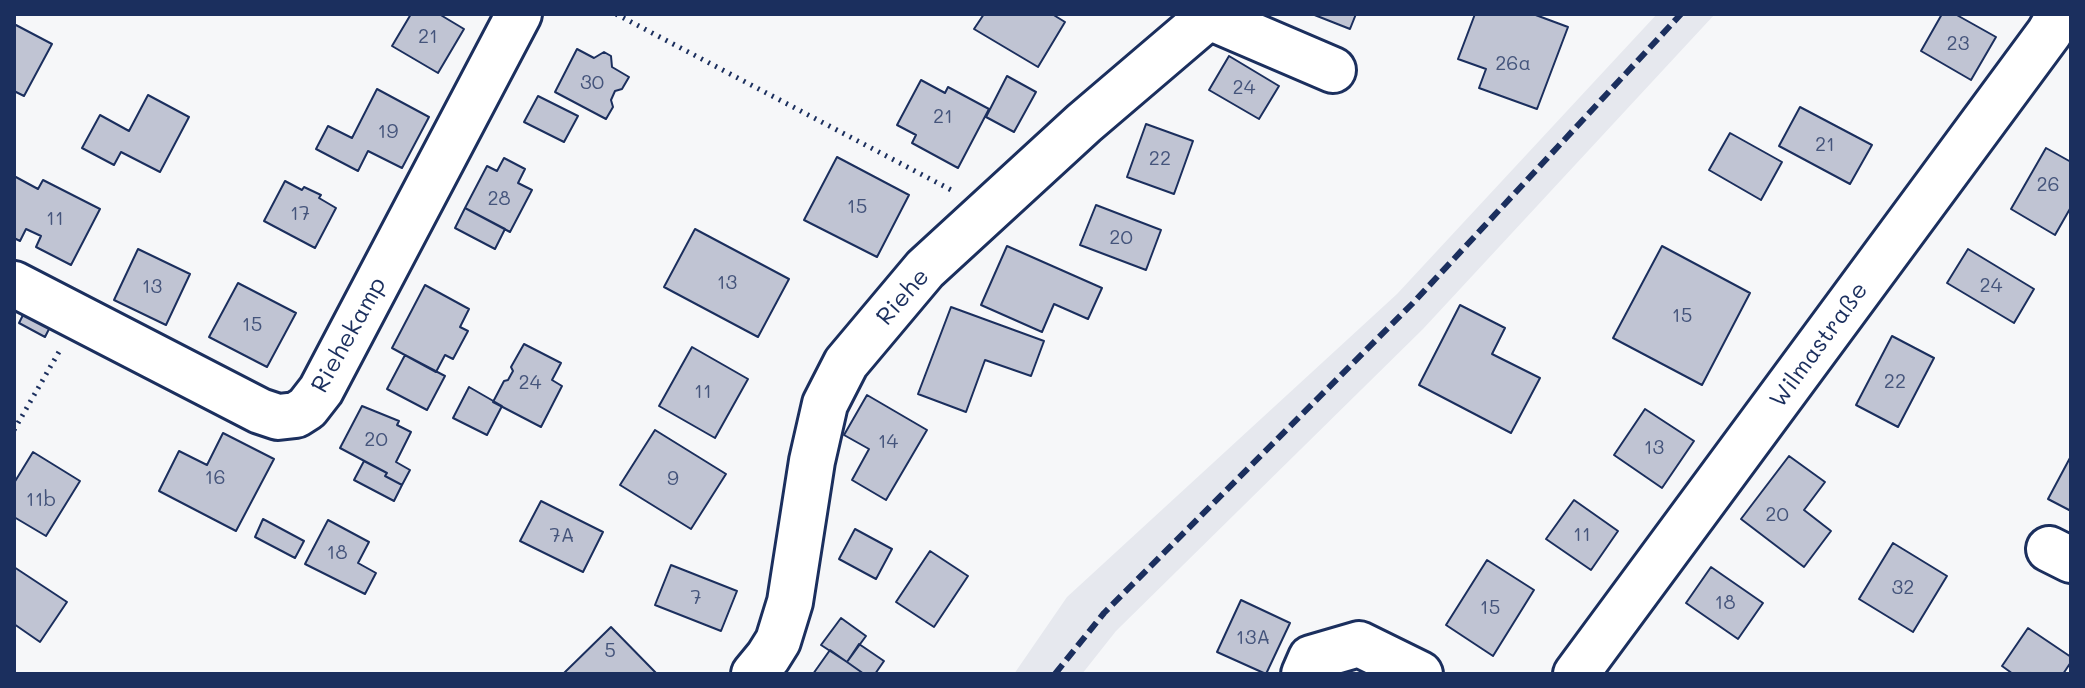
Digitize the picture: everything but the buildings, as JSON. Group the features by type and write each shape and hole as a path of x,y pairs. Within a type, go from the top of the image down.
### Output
{"street":[{"name":"Riehekamp","path":"14,284 260,411 278,417 296,415 307,408 321,390 519,14"},
{"name":"Wilmastraße","path":"1576,674 2060,14"},
{"name":"Riehe","path":"754,674 778,641 790,602 812,461 825,404 846,363 915,281 988,210 1208,15"},
{"path":"1208,15 1333,70"},
{"path":"1304,674 1311,658 1359,644 1420,674"}],"path":[{"path":"616,14 988,210"},
{"path":"14,430 77,317"}],"shaded area":[{"path":"1657,14 1715,14 1423,329 1116,631 1082,674 1014,674 1067,597 1397,294"}],"railway":[{"path":"1055,674 1104,613 1413,303 1681,14"}]}
